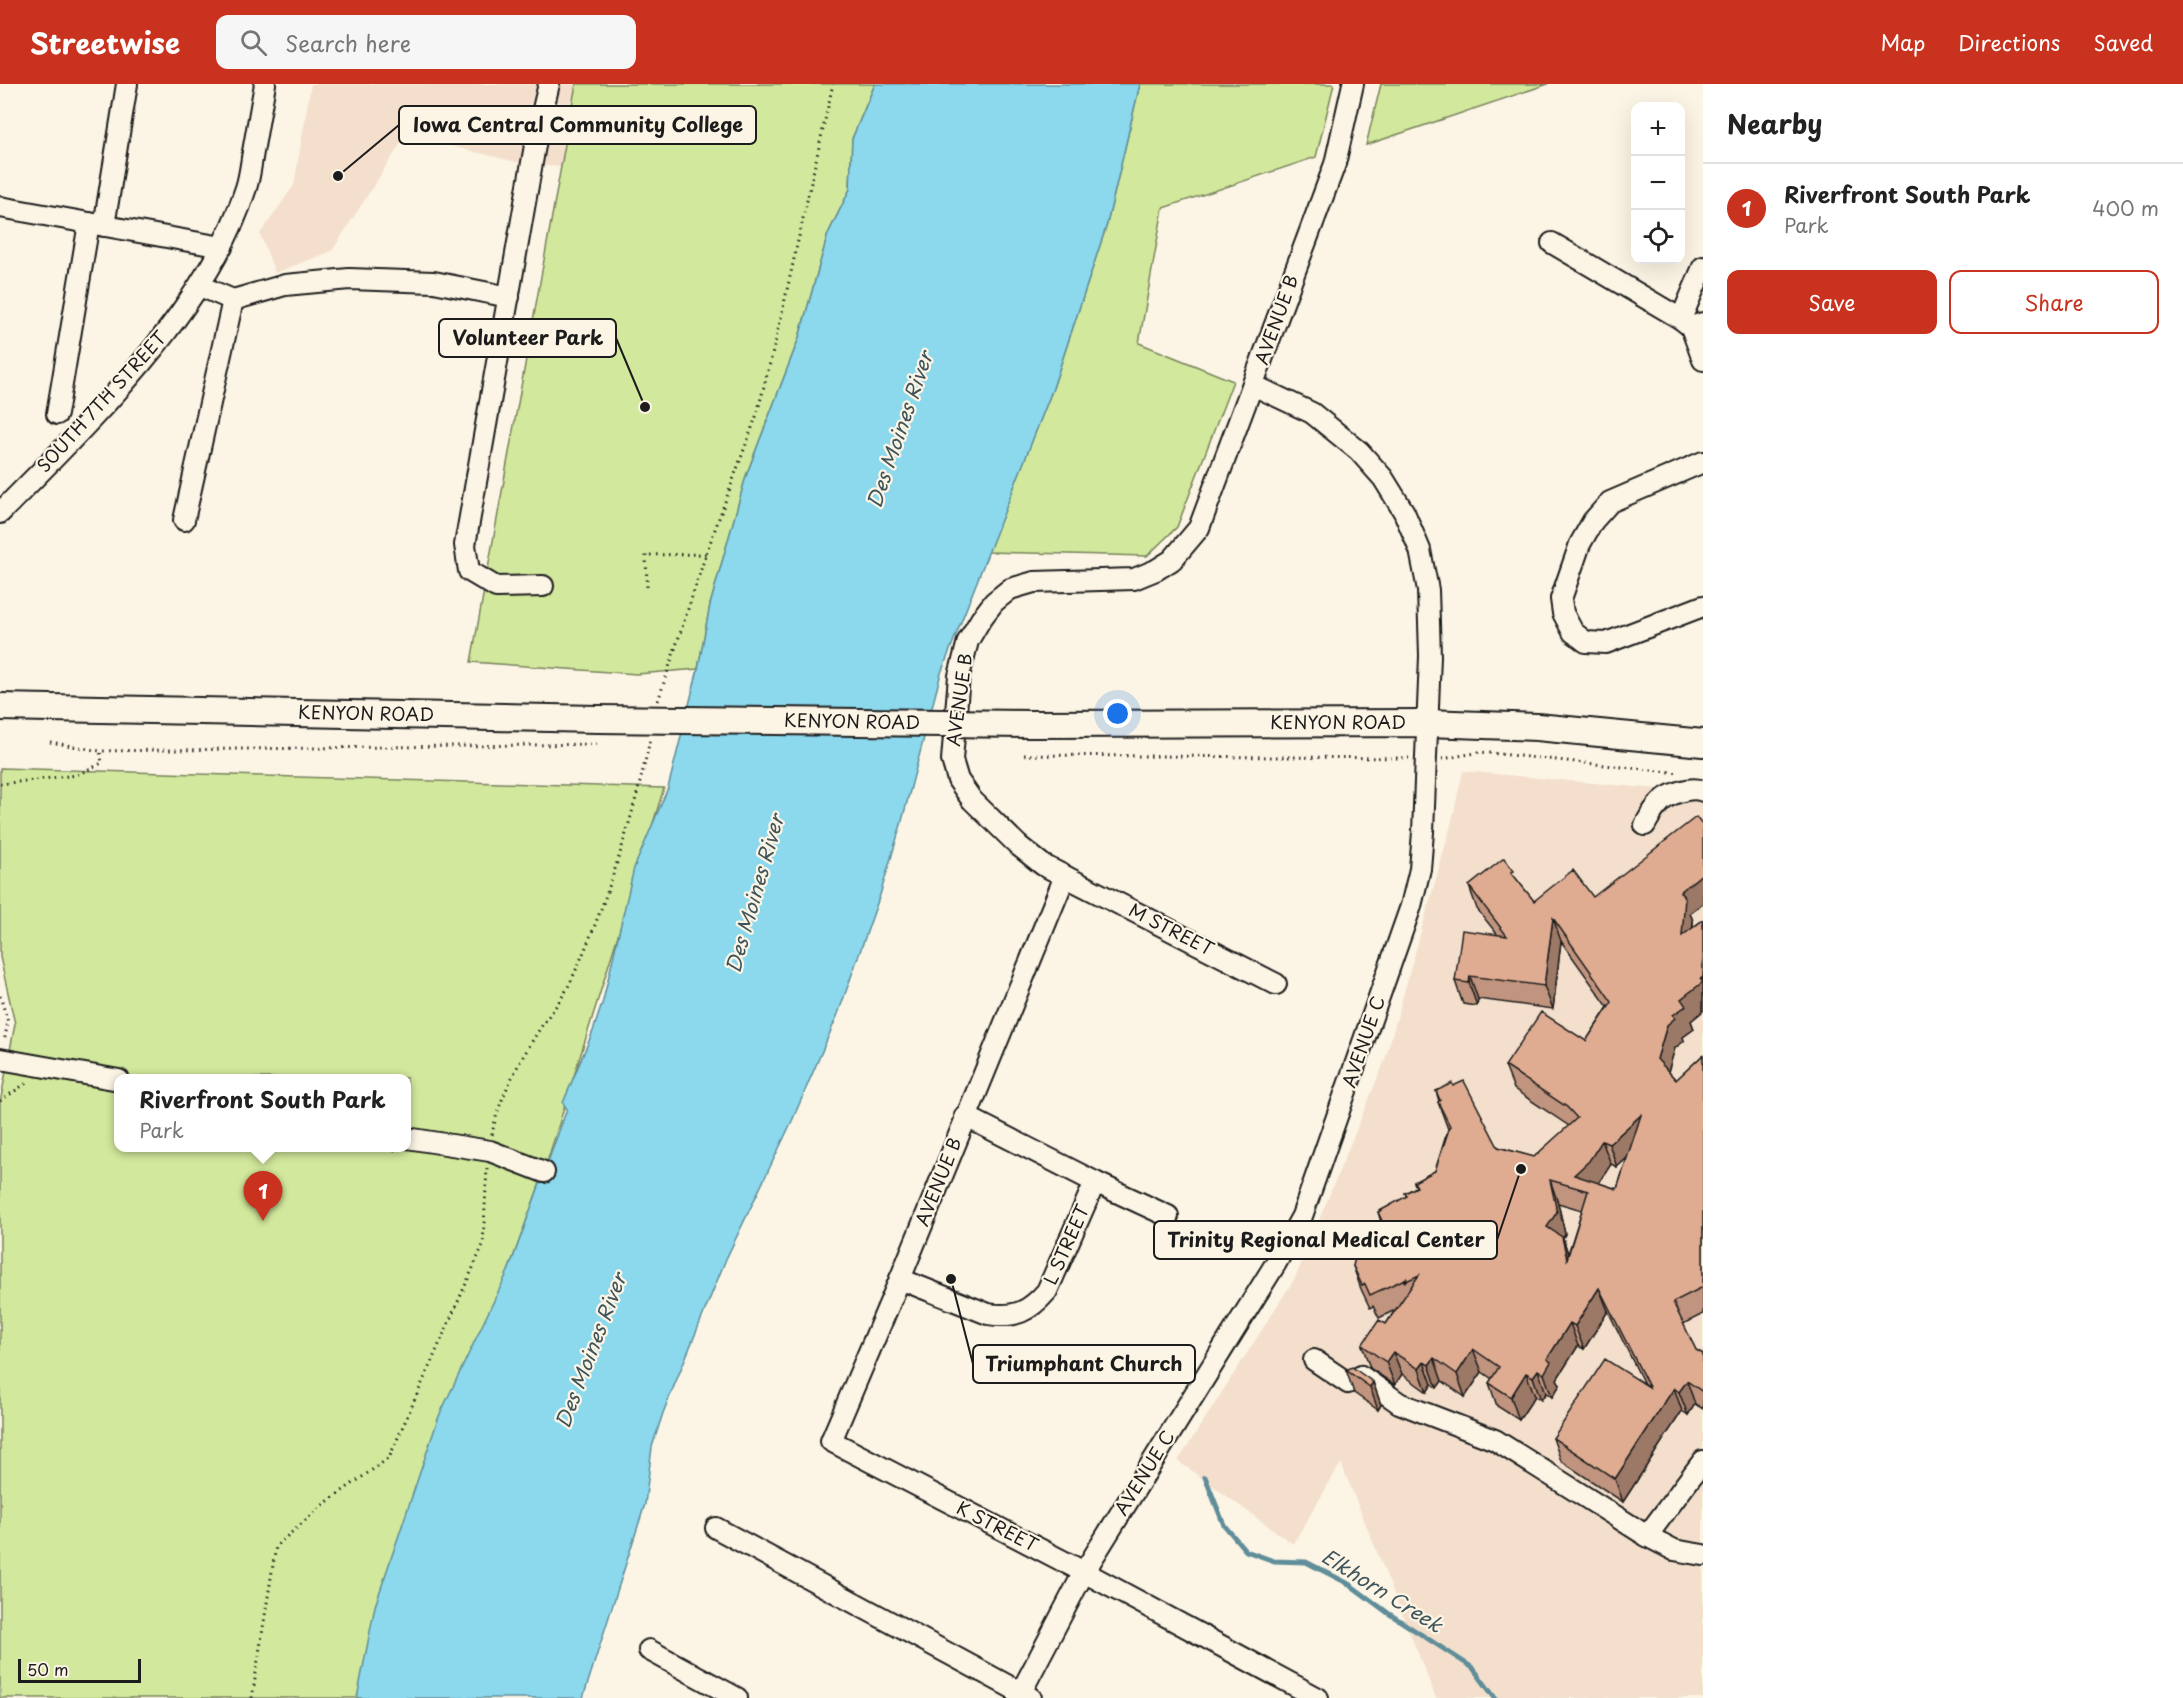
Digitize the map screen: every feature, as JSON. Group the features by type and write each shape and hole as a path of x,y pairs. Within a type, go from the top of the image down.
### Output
{"main road":[{"name":"KENYON ROAD","path":"0,707 598,719 1030,724 1426,723 1537,727 1703,743"}],"street":[{"path":"57,414 127,84"},
{"name":"SOUTH 7TH STREET","path":"0,513 100,409 152,350 200,286 222,247 246,187 265,84"},
{"path":"543,586 496,587 469,571 465,545 537,134 549,84"},
{"name":"AVENUE B","path":"900,1279 1065,876 1043,865 1018,846 972,800 958,780 952,760 959,676 968,641 994,602 1010,589 1034,582 1134,579 1172,560 1199,528 1335,164 1353,84"},
{"path":"0,207 222,247"},
{"path":"1552,243 1691,323"},
{"path":"1703,267 1691,323 1703,360"},
{"path":"200,286 233,300 285,285 349,279 434,282 509,297"},
{"path":"184,520 233,300"},
{"name":"AVENUE C","path":"1023,1696 1084,1572 1270,1273 1302,1216 1411,906 1420,869 1430,656 1428,590 1420,550 1404,512 1383,478 1359,451 1312,413 1253,385"},
{"path":"1703,462 1610,502 1593,520 1580,544 1561,599 1563,613 1573,632 1586,642 1606,643 1703,606"},
{"path":"1645,825 1660,802 1678,793 1696,788 1703,790"},
{"name":"M STREET","path":"1065,876 1276,984"},
{"path":"1,1059 114,1079"},
{"name":"L STREET","path":"965,1116 1168,1216"},
{"path":"411,1139 490,1151 544,1172"},
{"name":"L STREET","path":"900,1279 988,1314 1003,1316 1034,1306 1047,1291 1095,1182"},
{"name":"K STREET","path":"900,1279 831,1441 1084,1572 1318,1698"},
{"path":"1314,1360 1348,1383 1361,1376 1399,1403 1495,1440 1647,1536 1674,1550 1703,1556"},
{"path":"1647,1536 1703,1461"},
{"path":"716,1528 1023,1696"},
{"path":"649,1650 737,1698"}],"path":[{"path":"657,708 706,554 757,414 833,84"},
{"path":"647,587 646,555 706,554"},
{"path":"252,1698 276,1546 324,1504 389,1458 483,1245 490,1151 494,1128 515,1073 536,1035 568,988 612,882 637,800 652,731"},
{"path":"51,742 100,751 599,744"},
{"path":"0,784 77,775 102,762 100,751"},
{"path":"1024,755 1446,759 1481,752 1691,774"},
{"path":"0,996 8,1022 1,1059"},
{"path":"0,1101 27,1082 39,1084"}],"shaded area":[{"path":"311,84 576,84 561,167 524,164 406,135 332,251 275,273 260,234 294,185"},
{"path":"1463,771 1703,793 1703,1698 1436,1698 1341,1463 1293,1544 1178,1461 1295,1278 1385,1060 1451,825"}],"green space":[{"path":"576,84 875,84 852,139 850,189 828,234 799,338 746,476 710,605 698,669 637,674 471,662"},
{"path":"1140,84 1334,84 1316,157 1163,208 1139,343 1233,381 1177,527 1147,556 988,552 1053,388 1107,224"},
{"path":"1381,84 1548,84 1366,145"},
{"path":"0,768 664,788 544,1172 509,1269 379,1698 0,1698 0,1103 15,1024 0,957"}],"water":[{"name":"Des Moines River","path":"875,84 1140,84 1107,224 1053,388 941,673 880,895 838,1014 792,1121 726,1259 663,1413 652,1447 645,1504 583,1698 357,1698 375,1606 439,1416 509,1269 567,1109 563,1103 603,1001 634,868 668,788 698,669 710,605 746,476 799,338 828,234 850,189 852,139"}],"building":[{"path":"1696,817 1703,826 1703,873 1680,892 1685,898 1682,936 1703,920 1703,977 1700,979 1703,982 1681,999 1686,1006 1673,1015 1675,1018 1667,1025 1657,1059 1676,1080 1703,1055 1703,1287 1673,1302 1696,1350 1703,1354 1703,1392 1687,1381 1679,1392 1674,1388 1615,1479 1553,1438 1605,1359 1649,1387 1599,1288 1575,1326 1570,1323 1547,1359 1551,1362 1544,1374 1538,1370 1533,1377 1526,1373 1511,1397 1489,1383 1499,1367 1473,1349 1457,1374 1434,1358 1429,1365 1424,1362 1419,1369 1393,1352 1386,1362 1362,1345 1379,1320 1386,1324 1419,1275 1370,1295 1365,1284 1362,1285 1353,1266 1361,1233 1382,1221 1378,1212 1407,1196 1405,1193 1417,1187 1414,1182 1435,1171 1450,1126 1438,1102 1440,1100 1436,1091 1452,1083 1453,1086 1464,1081 1498,1147 1534,1157 1577,1118 1567,1107 1505,1066 1541,1012 1586,1041 1612,1002 1553,918 1544,986 1470,976 1469,983 1455,981 1462,930 1507,936 1469,886 1504,858 1514,871 1511,872 1534,901 1573,870 1593,897","holes":["1641,1115 1617,1189 1574,1175 1589,1161 1602,1141 1609,1144","1550,1180 1588,1191 1567,1259 1562,1237 1547,1227 1557,1212"]},
{"path":"1352,1367 1373,1382 1370,1387 1346,1370"}],"waterway":[{"name":"Elkhorn Creek","path":"1205,1477 1224,1525 1246,1551 1274,1561 1306,1562 1349,1584 1388,1613 1473,1668 1495,1698"}],"place":[{"name":"Iowa Central Community College","path":"338,176"},
{"name":"Volunteer Park","path":"645,407"},
{"name":"Trinity Regional Medical Center","path":"1521,1169"},
{"name":"Riverfront South Park","path":"263,1221"},
{"name":"Triumphant Church","path":"951,1279"}]}
